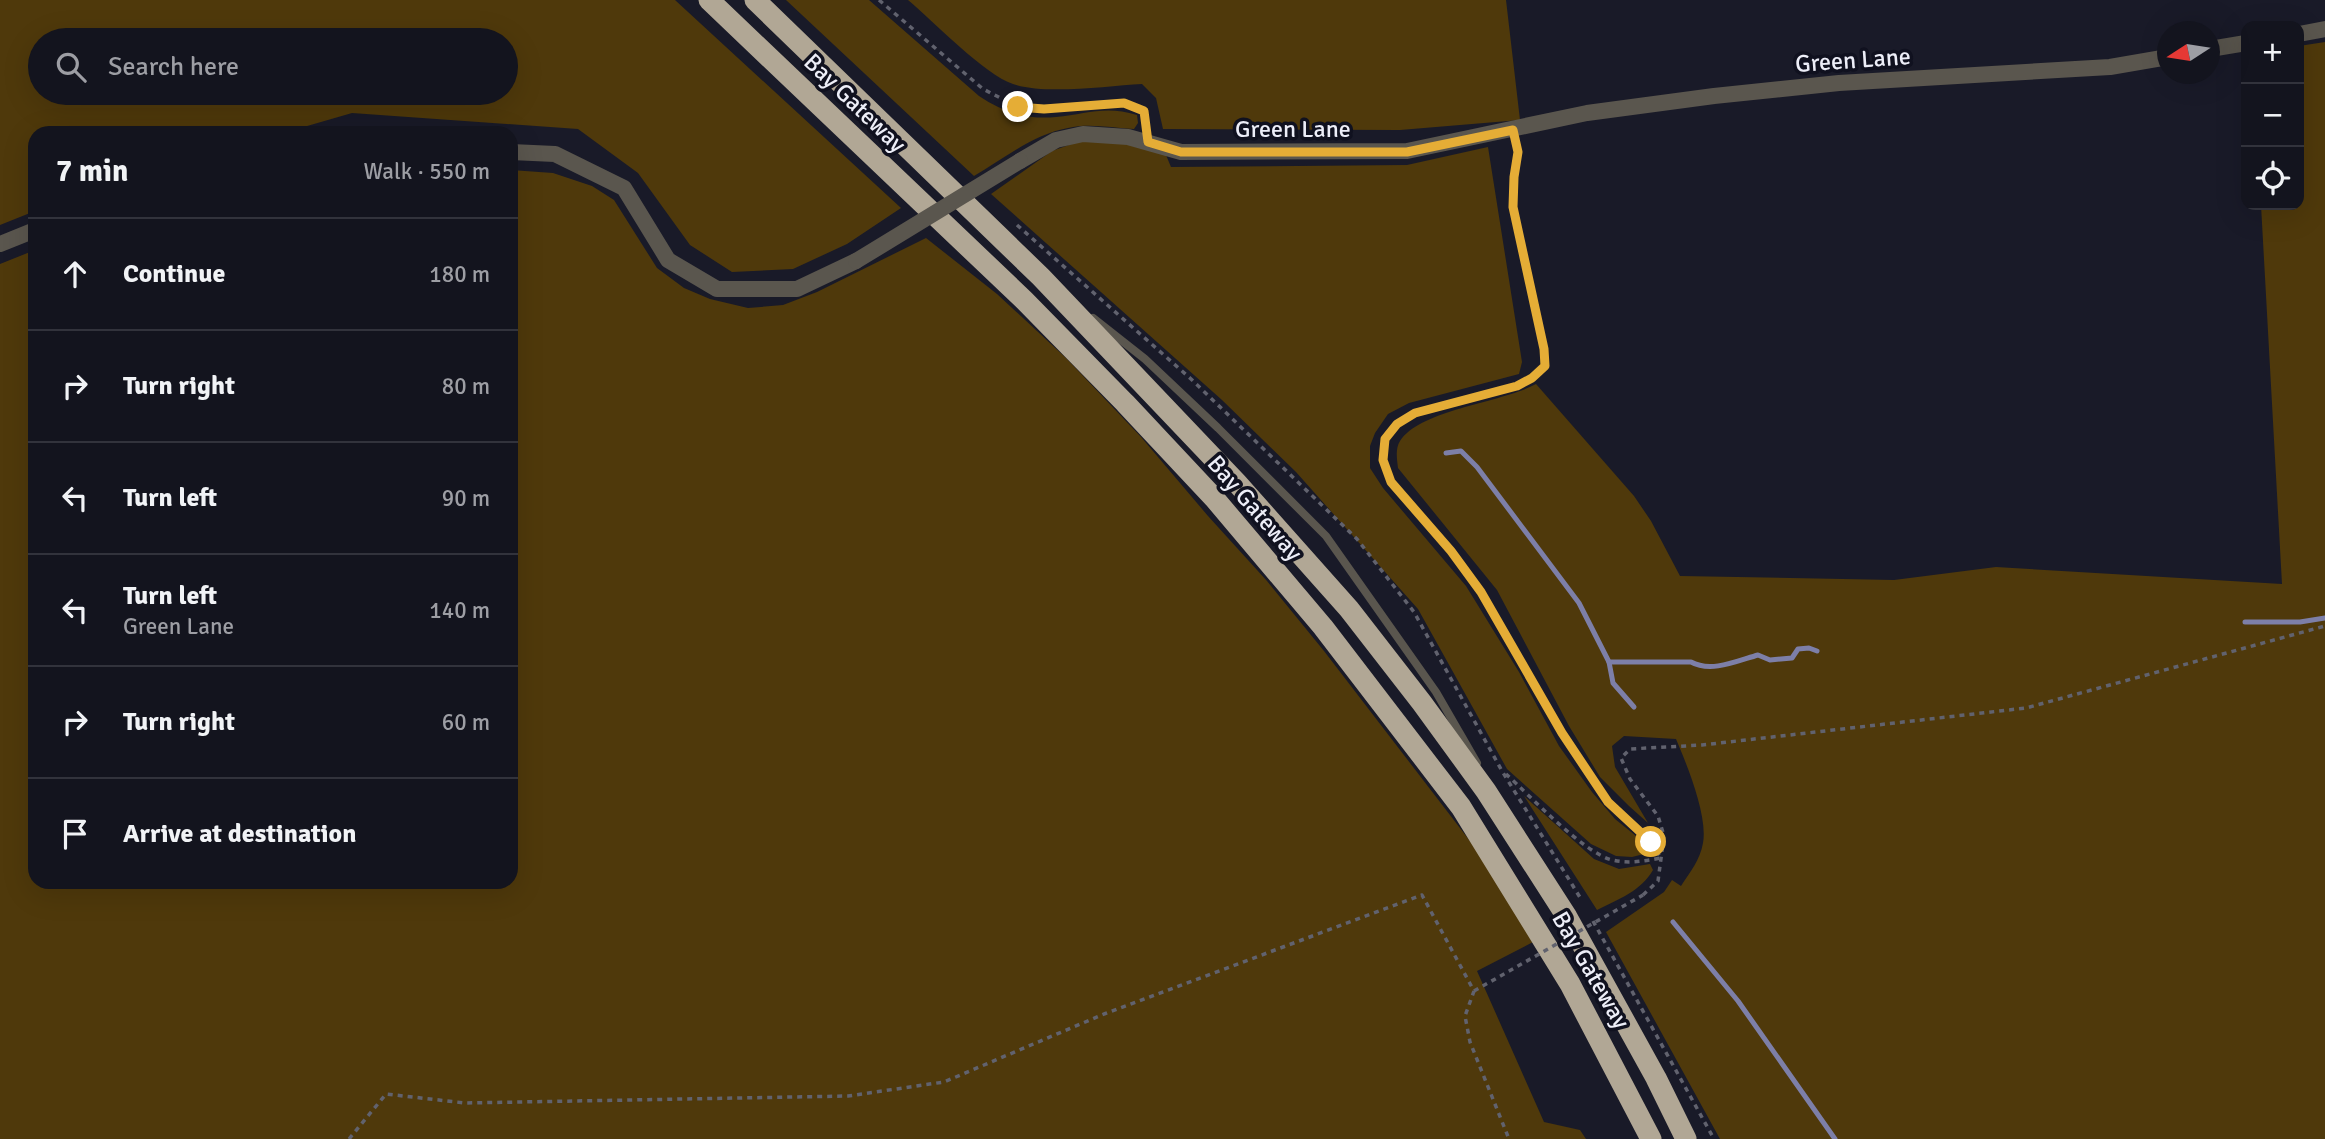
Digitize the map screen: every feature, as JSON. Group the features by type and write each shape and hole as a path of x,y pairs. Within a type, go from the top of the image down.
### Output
{"highway":[{"name":"Bay Gateway","path":"709,0 1024,300 1125,403 1214,498 1323,627 1461,807 1570,984 1651,1139"},
{"name":"Bay Gateway","path":"754,0 1041,277 1237,483 1349,609 1486,791 1567,917 1644,1056 1686,1139"}],"street":[{"path":"2304,33 2325,29"},
{"path":"2220,47 2241,44"},
{"name":"Green Lane","path":"518,152 555,154 624,188 668,260 717,289 797,289 856,261 1056,140 1083,134 1128,137 1181,152 1407,152 1587,113 1766,89 2109,67 2157,59"},
{"path":"0,244 28,233"}],"lane":[{"path":"1041,277 1145,359 1219,428 1326,536 1436,692 1567,917"}],"path":[{"path":"879,0 983,89 1018,107 1044,109 1124,103 1144,111 1148,142"},
{"path":"1513,130 1518,152 1513,207 1544,349 1545,366 1532,378 1517,386 1415,413 1397,424 1385,439 1383,460 1391,482 1451,551 1481,592 1562,733 1608,802 1651,842 1661,858"},
{"path":"1509,1139 1470,1042 1465,1016 1474,991 1643,895 1658,881 1664,836 1658,816 1630,779 1621,758 1630,749 1679,747 2026,709 2325,626"},
{"path":"1502,771 1591,850 1610,859 1631,863 1661,858"},
{"path":"349,1139 386,1094 465,1103 848,1096 944,1082 1104,1014 1422,895 1474,991"}],"shaded area":[{"path":"0,0 675,0 901,208 847,244 793,269 732,272 690,245 638,173 578,129 352,113 307,126 28,126 28,214 0,225"},
{"path":"786,0 869,0 979,96 1007,110 1046,118 1096,111 1126,112 1137,115 1138,123 1134,129 1084,126 1055,131 1031,141 974,176"},
{"path":"908,0 1506,0 1520,120 1400,130 1163,129 1156,98 1142,84 1042,89 1013,84 1001,79 974,59"},
{"path":"2325,42 2325,1139 1720,1139 1606,932 1664,892 1672,880 1681,886 1700,855 1704,832 1702,819 1686,762 1676,739 1624,736 1612,746 1615,767 1648,823 1600,777 1569,726 1497,590 1398,468 1398,444 1410,430 1425,421 1536,384 1634,496 1651,521 1680,576 1894,580 1996,567 2282,584 2261,210 2304,210 2304,45"},
{"path":"1080,141 1131,144 1166,155 1171,167 1407,165 1488,147 1522,362 1519,374 1409,403 1388,414 1370,446 1370,468 1383,488 1466,586 1519,672 1559,746 1592,792 1615,819 1646,844 1648,853 1632,857 1616,856 1591,844 1507,769 1418,609 1296,472 1222,400 991,194 1052,151"},
{"path":"518,170 553,173 592,186 614,200 657,268 684,288 710,299 748,308 783,305 817,292 926,238 997,294 1066,358 1141,437 1267,581 1473,845 1533,942 1477,971 1544,1122 1580,1130 1586,1139 0,1139 0,264 28,253 28,889 518,889"},
{"path":"1524,796 1594,859 1619,869 1650,864 1653,870 1636,889 1597,910"}],"waterway":[{"path":"1446,453 1461,451 1477,467 1579,603 1609,662 1691,662 1715,666 1758,655 1770,660 1792,658 1798,649 1809,648 1817,651"},
{"path":"2245,622 2300,622 2325,618"},
{"path":"1609,662 1613,683 1634,707"},
{"path":"1673,922 1738,1001 1835,1139"}],"route":[{"path":"1018,107 1044,109 1124,103 1144,111 1148,142 1181,152 1407,152 1513,130 1518,152 1513,207 1544,349 1545,366 1532,378 1517,386 1415,413 1397,424 1385,439 1383,460 1391,482 1451,551 1481,592 1562,733 1608,802 1651,842"}]}
